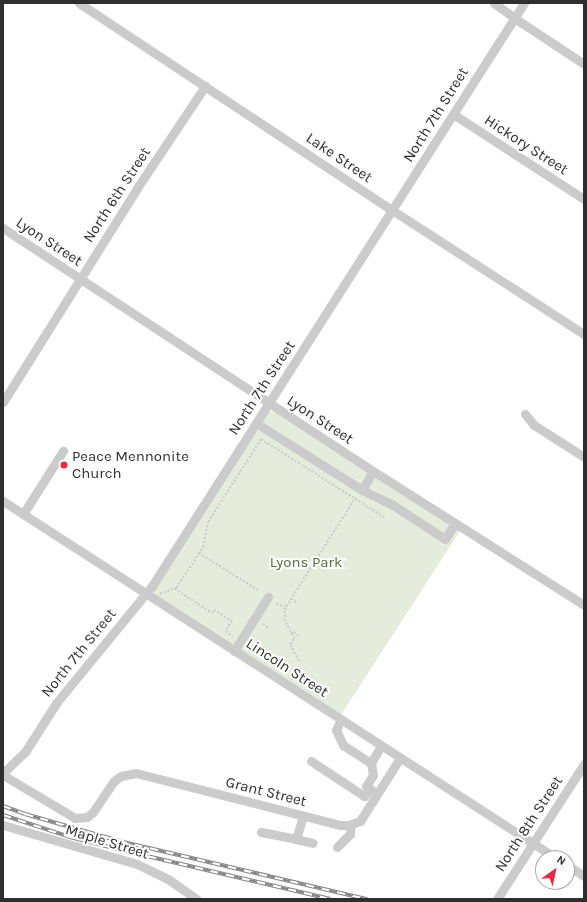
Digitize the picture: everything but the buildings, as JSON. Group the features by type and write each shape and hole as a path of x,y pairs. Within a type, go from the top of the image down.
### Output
{"street":[{"name":"Lake Street","path":"79,3 392,210 584,334"},
{"path":"494,3 584,64"},
{"name":"North 7th Street","path":"3,774 25,752 57,702 148,595 524,3"},
{"name":"North 6th Street","path":"3,402 137,188 205,86"},
{"name":"Hickory Street","path":"453,114 584,199"},
{"name":"Lyon Street","path":"3,228 373,471 584,605"},
{"path":"525,414 534,425 584,457"},
{"path":"256,423 362,490 393,506 445,539 455,523"},
{"path":"23,514 63,451"},
{"path":"362,490 373,471"},
{"name":"Lincoln Street","path":"3,501 543,850"},
{"path":"234,651 268,597"},
{"path":"341,719 336,730 343,745 371,763"},
{"path":"378,794 366,786 373,774 371,763 381,746"},
{"path":"337,847 350,834 351,825 360,821 370,807 400,758"},
{"path":"310,761 364,796 370,789"},
{"name":"North 8th Street","path":"497,899 584,764"},
{"name":"Grant Street","path":"87,817 93,812 114,781 128,774 140,773 303,816 340,825 351,825"},
{"name":"Maple Street","path":"3,774 71,817 87,817"},
{"path":"296,839 303,816"},
{"name":"Maple Street","path":"3,825 136,864 168,879 197,899"},
{"path":"261,832 313,843"},
{"path":"575,870 584,876"}],"path":[{"path":"148,595 176,588 203,547 208,522 261,439 384,516"},
{"path":"299,661 290,644 294,639 284,618 286,607 355,498"},
{"path":"198,553 258,590"},
{"path":"176,588 212,613 214,610 232,621 226,632 240,642"},
{"path":"291,599 298,603"},
{"path":"276,604 286,607"},
{"path":"263,624 269,628"},
{"path":"291,634 294,632 299,636"}],"green space":[{"name":"Lyons Park","path":"271,411 277,413 460,531 341,715 155,595 154,591 268,412"}],"railway":[{"path":"3,806 25,814 119,841 367,899"},
{"path":"3,815 70,837 330,899"}],"place":[{"name":"Peace Mennonite Church","path":"64,465"}]}
